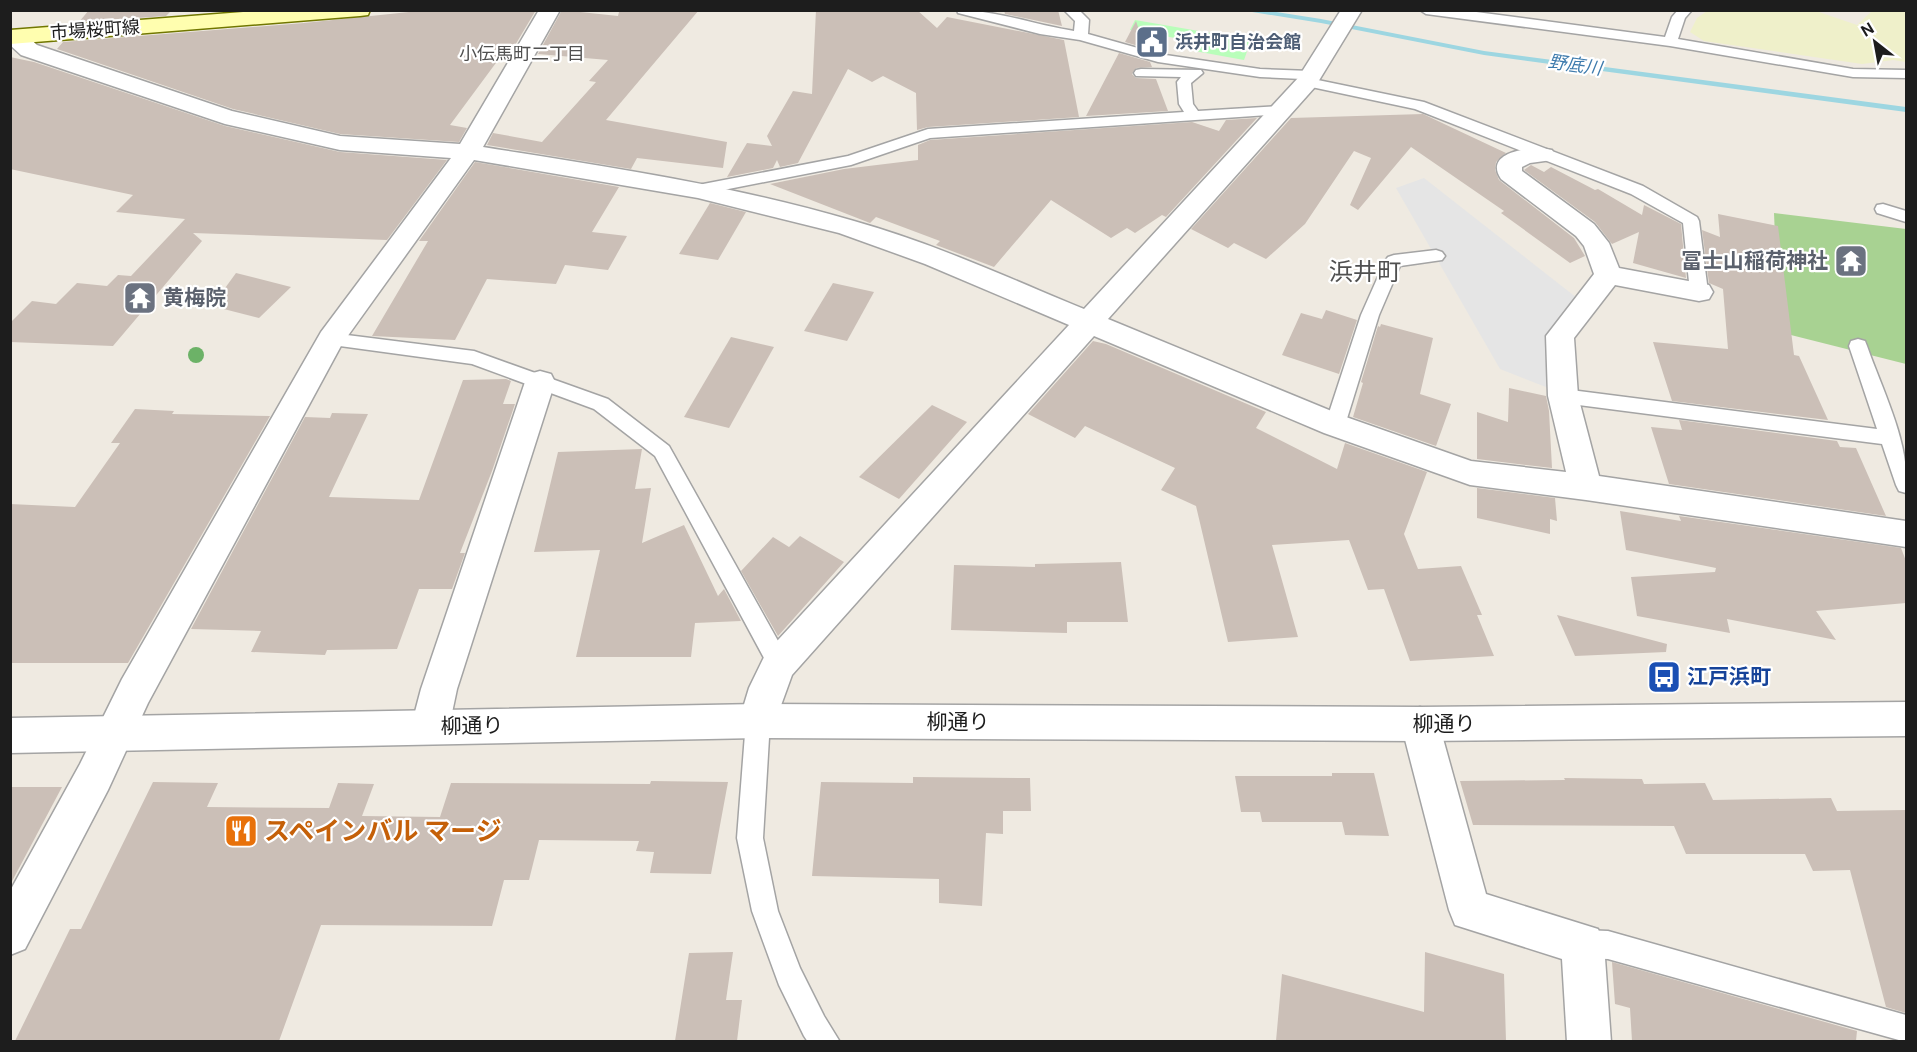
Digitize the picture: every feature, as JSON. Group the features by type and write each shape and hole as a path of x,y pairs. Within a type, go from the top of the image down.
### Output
{"main road":[{"name":"市場桜町線","path":"12,37 360,10"}],"street":[{"path":"10,934 115,734 135,691 331,339 468,152 550,10"},
{"path":"758,721 767,688 779,664 1299,90 1352,10"},
{"path":"12,37 29,50 225,117 340,143 468,152 698,190 846,227 935,258 1091,321 1335,425 1470,473 1586,487 1906,534"},
{"path":"1543,155 1517,159 1510,163 1510,174 1585,230 1596,243 1608,274"},
{"path":"1608,274 1699,292"},
{"path":"1586,487 1563,396 1560,336 1608,274"},
{"path":"430,727 439,689 540,382"},
{"name":"柳通り","path":"10,736 758,721 1420,724 1906,719"},
{"path":"1420,724 1470,910 1583,944 1589,1041"}],"lane":[{"path":"963,10 1040,30 1081,36 1158,58 1260,73 1299,90 1419,105 1637,190 1691,221 1699,292"},
{"path":"1070,10 1082,20 1081,36"},
{"path":"1426,10 1670,42 1853,73 1906,74"},
{"path":"1670,42 1679,16 1686,10"},
{"path":"1141,74 1196,73 1291,84 1299,90"},
{"path":"1194,117 1186,104 1184,82 1196,73"},
{"path":"698,190 851,160 928,134 1194,117 1299,90"},
{"path":"1883,209 1906,217"},
{"path":"1335,425 1370,315 1394,261 1436,256"},
{"path":"331,339 474,358 601,404 662,451 779,664"},
{"path":"1858,346 1906,485"},
{"path":"1563,396 1891,438"},
{"path":"758,721 750,838 765,911 789,975 814,1026 826,1041"},
{"path":"1583,944 1608,945 1906,1029"}],"green space":[{"path":"1707,11 1816,11 1857,25 1872,11 1906,11 1906,62 1893,60 1862,64 1704,41 1690,32 1697,18"},
{"path":"1135,20 1251,40 1244,60 1189,50 1192,41 1130,30"},
{"path":"1774,213 1906,229 1906,364 1779,332"}],"shaded area":[{"path":"1424,178 1577,298 1551,389 1500,369 1396,188"}],"building":[{"path":"89,10 172,10 166,16 79,22"},
{"path":"428,10 536,10 511,52 504,52 450,125 467,128 459,142 340,134 233,109 57,49 63,42 304,23"},
{"path":"562,10 618,16 619,12 699,10 606,120 727,142 723,168 637,158 631,169 487,145 493,133 542,142 596,82 589,81 608,60 538,54"},
{"path":"816,10 917,10 937,28 947,17 1064,40 1079,117 928,127 917,130 916,93 883,76 872,82 848,69 798,163 780,167 777,160 773,168 727,177 747,143 772,146 767,136 793,91 812,94"},
{"path":"1004,10 1058,10 1062,26 1005,14"},
{"path":"1136,21 1145,48 1125,42"},
{"path":"1119,53 1150,62 1152,67 1136,68 1132,74 1136,78 1156,79 1168,111 1086,116"},
{"path":"10,57 34,62 225,126 340,152 447,160 387,240 193,233 202,241 113,346 10,342 10,323 32,301 56,304 77,283 107,286 118,275 131,276 185,219 116,212 133,195 10,169"},
{"path":"1423,114 1506,153 1496,162 1495,170 1499,180 1574,238 1585,256 1570,263 1501,213 1504,211 1411,147 1358,210 1350,205 1371,158 1354,151 1305,224 1266,259 1234,243 1228,248 1191,229 1291,118"},
{"path":"1257,118 1166,217 1162,215 1135,233 1127,228 1111,238 1051,200 994,267 936,245 940,241 876,217 870,223 770,184 844,169 918,160 918,145 930,140 1192,122 1219,131 1226,120"},
{"path":"475,162 619,187 592,232 627,236 608,270 565,265 556,284 487,279 455,340 372,336 428,241 419,241"},
{"path":"1531,165 1544,172 1551,167 1595,190 1598,189 1642,215 1644,205 1681,224 1686,278 1633,263 1639,232 1612,244 1595,222 1524,170"},
{"path":"710,203 746,212 718,260 679,254"},
{"path":"1718,214 1778,226 1794,355 1799,356 1828,420 1672,401 1653,342 1728,349 1723,289 1709,283 1702,230 1720,237"},
{"path":"236,273 291,287 259,318 212,306"},
{"path":"833,283 874,292 847,341 804,331"},
{"path":"1326,310 1357,320 1339,374 1282,355 1301,313 1322,319"},
{"path":"1381,324 1433,338 1420,394 1451,404 1436,446 1353,417 1363,383 1361,382 1378,326 1380,327"},
{"path":"731,337 774,347 729,428 684,417"},
{"path":"1093,341 1106,344 1266,412 1256,428 1337,469 1345,443 1427,472 1404,534 1418,569 1461,566 1482,615 1477,615 1494,656 1410,661 1384,589 1368,590 1349,540 1272,545 1298,637 1228,642 1196,506 1161,490 1175,468 1085,426 1075,438 1028,414"},
{"path":"506,379 511,381 503,404 515,404 460,553 465,553 452,589 419,589 397,649 327,650 325,655 251,652 261,631 191,629 305,417 330,418 332,413 368,414 329,497 419,500 463,380"},
{"path":"1509,388 1546,396 1552,468 1477,459 1477,412 1508,422"},
{"path":"932,405 967,422 899,499 859,477"},
{"path":"135,409 174,411 172,414 270,416 128,663 10,663 10,504 75,507 120,443 111,443"},
{"path":"1679,420 1837,441 1840,447 1856,448 1886,516 1669,484 1651,427 1682,430"},
{"path":"642,449 635,489 651,488 642,543 684,525 718,596 724,589 741,621 695,623 691,657 576,657 600,550 534,552 558,452"},
{"path":"1477,488 1555,498 1557,521 1550,519 1550,534 1477,518"},
{"path":"1620,511 1681,521 1679,516 1901,548 1906,561 1906,603 1816,611 1836,640 1727,619 1730,633 1637,616 1631,577 1715,572 1716,568 1626,550"},
{"path":"800,536 844,562 778,636 741,571 773,537 789,547"},
{"path":"1121,562 1128,622 1067,622 1067,633 951,630 954,565 1035,567 1035,564"},
{"path":"1557,615 1667,644 1666,652 1575,656"},
{"path":"1332,773 1374,773 1389,836 1345,835 1342,822 1262,822 1260,812 1241,812 1235,776 1332,776"},
{"path":"913,777 1030,778 1031,811 1003,811 1003,834 986,833 982,906 939,903 939,879 812,876 821,782 913,783"},
{"path":"1564,778 1642,779 1644,784 1705,783 1713,800 1831,798 1837,811 1906,810 1906,1013 1886,1007 1850,870 1813,871 1805,854 1686,854 1674,826 1473,825 1460,781 1565,780"},
{"path":"651,781 728,782 711,874 650,873 654,852 636,851 639,841 539,840 529,880 504,880 492,926 321,925 279,1041 15,1041 70,929 81,929 153,782 218,783 207,807 329,808 338,783 374,784 362,816 440,817 451,783 650,784"},
{"path":"10,787 62,787 10,885"},
{"path":"733,952 726,1000 742,1000 737,1041 675,1041 689,953"},
{"path":"1425,952 1504,974 1506,1041 1276,1041 1282,974 1424,1012"},
{"path":"1612,962 1857,1031 1856,1041 1632,1041 1630,1008 1615,1004"}],"waterway":[{"name":"野底川","path":"1244,10 1321,21 1484,53 1906,110"}],"place":[{"name":"浜井町自治会館","path":"1152,42"},
{"name":"冨士山稲荷神社","path":"1851,261"},
{"name":"黄梅院","path":"140,298"},
{"name":"江戸浜町","path":"1664,677"},
{"name":"スペインバル マージ","path":"241,831"}],"district":[{"name":"小伝馬町二丁目","path":"522,54"},
{"name":"浜井町","path":"1365,271"}]}
